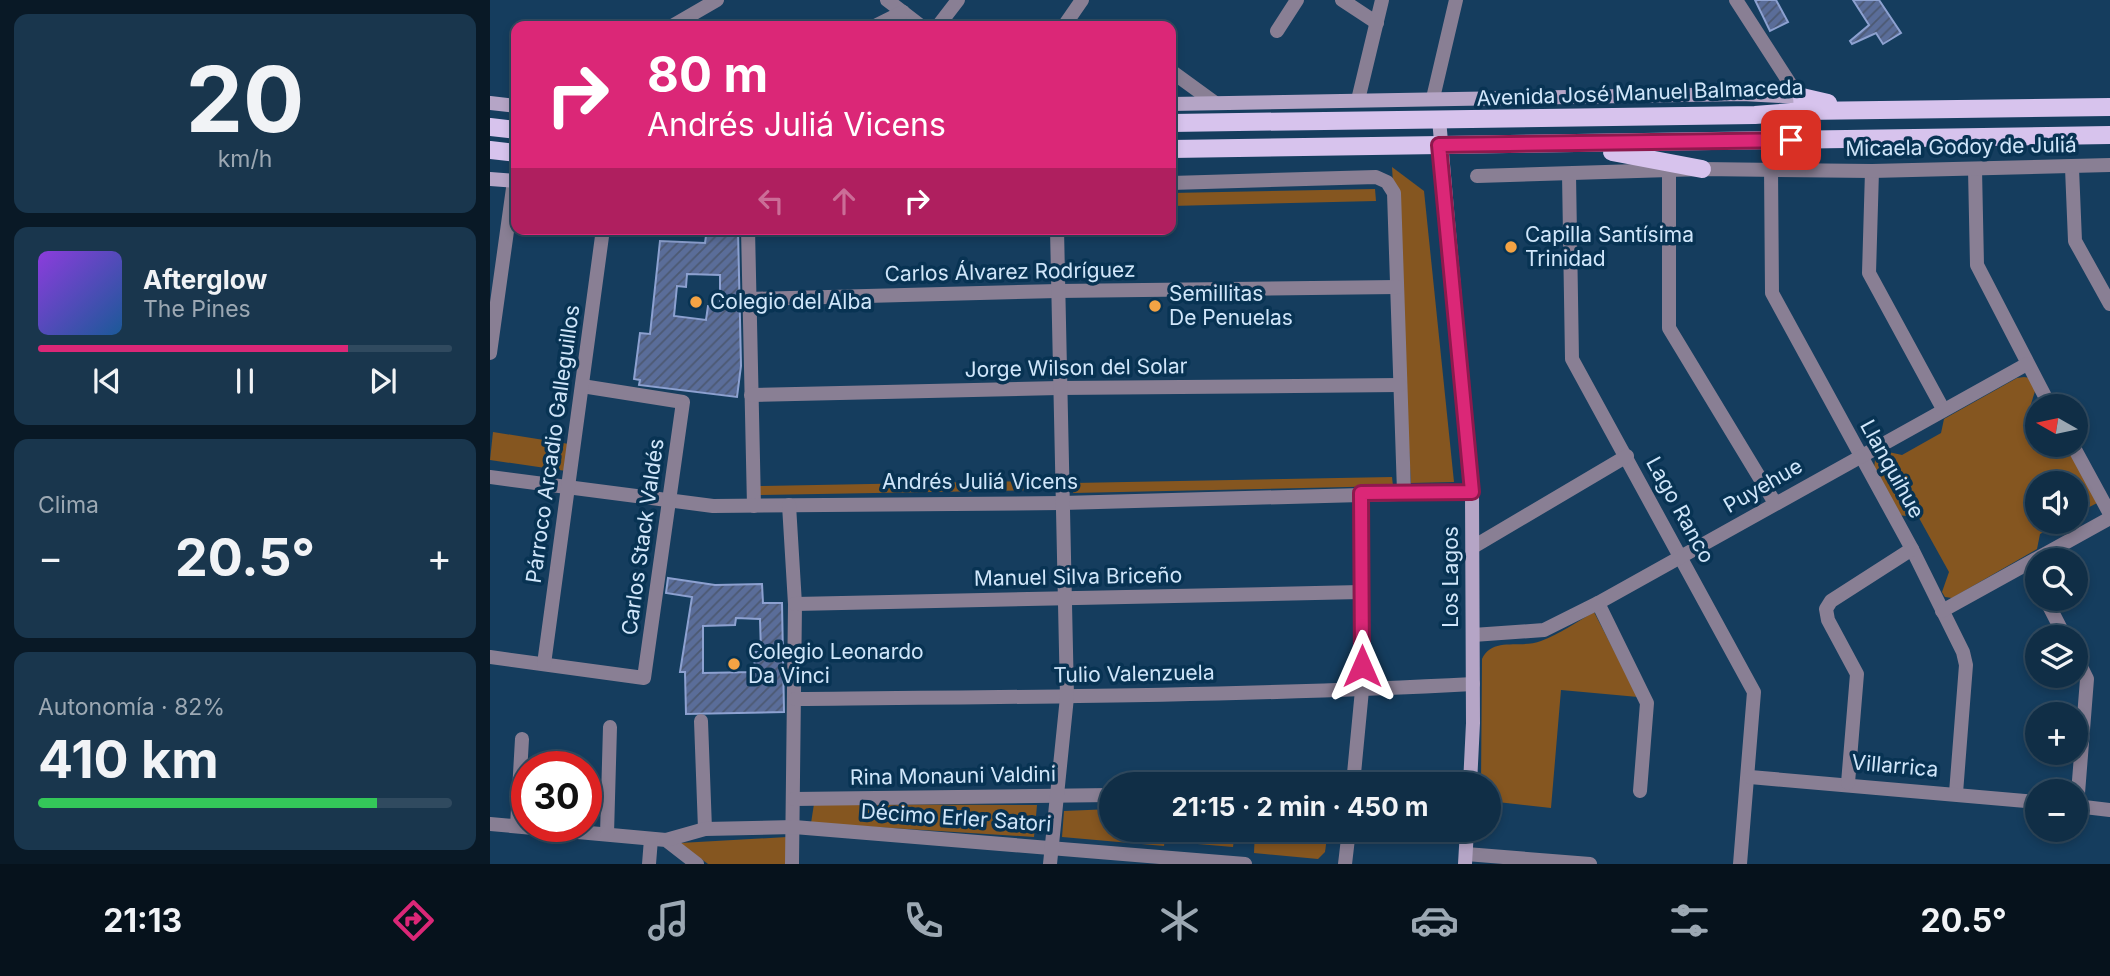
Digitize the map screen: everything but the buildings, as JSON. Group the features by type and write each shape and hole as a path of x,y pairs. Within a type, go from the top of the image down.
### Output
{"main road":[{"path":"1176,104 1742,94 1803,104 1800,123 1790,130 1737,141"},
{"path":"490,103 511,105"},
{"name":"Avenida José Manuel Balmaceda","path":"1176,123 1741,115 1803,104 1862,110 2110,107"},
{"name":"Los Lagos","path":"1439,119 1439,145 1472,492 1473,684 1470,772"},
{"path":"490,127 511,129"},
{"path":"1176,149 2110,135"},
{"path":"1592,144 1610,151 1702,169"},
{"path":"490,150 511,152"},
{"path":"490,179 511,181"}],"street":[{"path":"887,0 914,21"},
{"path":"942,21 958,0"},
{"path":"1068,21 1082,0"},
{"path":"1277,31 1297,0"},
{"path":"1342,0 1377,23"},
{"path":"1358,100 1382,0"},
{"path":"1433,99 1456,0"},
{"path":"1736,0 1803,104"},
{"path":"680,21 714,1"},
{"path":"885,21 902,12"},
{"path":"1176,75 1215,103"},
{"name":"Micaela Godoy de Juliá","path":"1476,176 1702,169 1872,171 2110,165"},
{"name":"Llanquihue","path":"1771,168 1772,293 1912,548 1963,652 1966,665 1956,793"},
{"path":"2072,168 2074,241 2110,304"},
{"path":"1975,169 1976,265 2043,394"},
{"path":"1669,170 1669,328 1775,503"},
{"path":"1872,171 1869,273 1942,409"},
{"name":"Lago Ranco","path":"1569,174 1572,359 1754,692 1750,777 1740,864"},
{"path":"1176,183 1376,177 1387,182 1394,193 1404,492"},
{"path":"490,353 511,209"},
{"name":"Párroco Arcadio Galleguillos","path":"544,664 602,235"},
{"path":"748,235 754,506"},
{"path":"1050,864 1067,697 1057,235"},
{"name":"Carlos Álvarez Rodríguez","path":"749,299 1058,290 1397,287"},
{"name":"Puyehue","path":"1473,635 1544,630 1682,557 1942,409 2027,364"},
{"name":"Jorge Wilson del Solar","path":"751,395 1059,388 1401,385"},
{"name":"Carlos Stack Valdés","path":"544,664 644,678 669,500 682,402 582,386"},
{"path":"1473,547 1627,456"},
{"path":"2055,548 2110,516 2079,457"},
{"name":"Andrés Juliá Vicens","path":"490,477 713,506 1062,503 1472,492"},
{"path":"1354,772 1362,690 1361,493"},
{"path":"789,505 795,604 796,699 792,864"},
{"path":"1848,783 1857,674 1828,620 1826,609 1830,601 1912,548"},
{"path":"1942,611 2025,566"},
{"name":"Manuel Silva Briceño","path":"795,604 1361,592"},
{"path":"1598,603 1647,703 1640,791"},
{"path":"490,657 544,664"},
{"name":"Tulio Valenzuela","path":"796,699 1067,697 1362,690 1473,684"},
{"path":"2078,779 2086,688"},
{"path":"701,721 705,829"},
{"path":"607,834 610,727"},
{"path":"521,751 522,738"},
{"name":"Villarrica","path":"1750,777 1848,783 2025,801"},
{"name":"Rina Monauni Valdini","path":"794,799 1099,794"},
{"path":"2088,807 2110,810"},
{"path":"490,824 511,826"},
{"name":"Décimo Erler Satori","path":"658,839 705,829 794,827 1052,846 1245,864"},
{"path":"602,834 658,839 698,864"},
{"path":"649,864 658,839"},
{"path":"1345,864 1348,842"},
{"path":"1466,859 1584,864"}],"shaded area":[{"path":"1392,167 1424,191 1454,482 1411,483"},
{"path":"1375,189 1376,201 1176,206 1176,193"},
{"path":"2017,378 2030,378 2036,388 2034,394 2025,394 2025,457 2073,457 2081,471 2025,471 2025,534 2040,534 2037,548 2025,548 2025,556 1952,598 1945,597 1942,592 1949,572 1919,518 1899,515 1874,469 1875,460 1884,451 1902,455 1941,433 1944,419"},
{"path":"493,432 569,444 566,471 490,460"},
{"path":"1392,477 1393,486 1073,493 1073,483"},
{"path":"1038,481 1039,490 760,495 760,486"},
{"path":"2088,483 2099,502 2088,508"},
{"path":"1594,612 1638,697 1561,690 1551,808 1501,802 1501,772 1481,772 1482,659 1487,652 1500,645 1533,643"},
{"path":"814,804 1037,805 1034,837 811,823"},
{"path":"1099,810 1099,840 1062,837 1064,811"},
{"path":"787,837 787,864 708,864 680,843"},
{"path":"1119,842 1164,842 1164,846"},
{"path":"1174,842 1234,842 1233,847"},
{"path":"1254,842 1326,842 1325,852 1318,859 1254,853"}],"place":[{"name":"Capilla Santísima Trinidad","path":"1511,247"},
{"name":"Colegio del Alba","path":"696,302"},
{"name":"Semillitas De Penuelas","path":"1155,306"},
{"name":"Colegio Leonardo Da Vinci","path":"734,664"}],"route":[{"path":"1362,666 1361,493 1472,492 1439,145 1791,140"}]}
